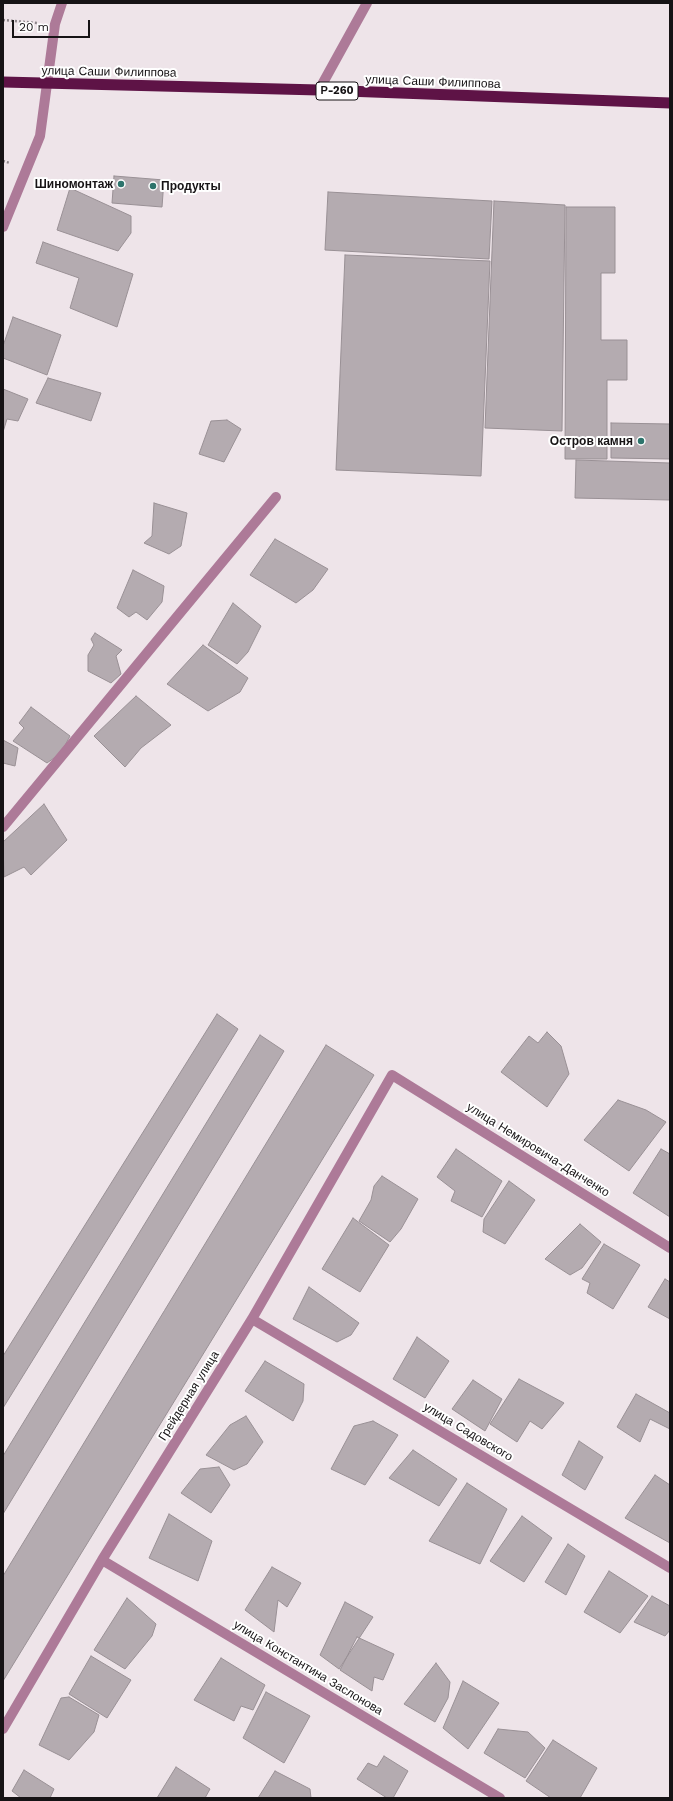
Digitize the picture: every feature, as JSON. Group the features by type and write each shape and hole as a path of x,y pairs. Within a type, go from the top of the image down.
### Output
{"highway":[{"name":"улица Саши Филиппова","path":"3,82 319,90 670,103"}],"street":[{"path":"3,227 40,136 56,24 62,3"},
{"path":"319,90 368,3"},
{"path":"3,828 276,496"},
{"name":"улица Немировича-Данченко","path":"392,1075 670,1248"},
{"name":"Грейдерная улица","path":"3,1729 102,1560 252,1319 392,1075"},
{"name":"улица Садовского","path":"252,1319 670,1568"},
{"name":"улица Константина Заслонова","path":"102,1560 500,1798"}],"path":[{"path":"3,20 56,24"}],"building":[{"path":"114,176 164,180 162,207 112,203"},
{"path":"70,188 131,216 131,233 118,251 57,230"},
{"path":"328,192 492,201 489,259 325,250"},
{"path":"494,201 565,205 562,431 485,428"},
{"path":"566,207 615,207 615,273 601,273 601,340 627,340 627,380 607,380 607,459 565,459"},
{"path":"43,242 133,274 117,327 70,308 79,278 36,263"},
{"path":"345,255 490,261 481,476 336,470"},
{"path":"13,317 61,335 47,375 3,358 3,346"},
{"path":"48,378 101,393 91,421 36,403"},
{"path":"3,389 28,399 18,421 7,419 3,432"},
{"path":"227,420 241,429 224,462 199,454 211,421"},
{"name":"Остров камня","path":"611,423 670,424 670,459 611,458"},
{"path":"576,460 670,463 670,500 575,498"},
{"path":"154,503 187,513 181,546 169,554 144,543 152,536"},
{"path":"275,539 328,569 313,590 296,603 250,575"},
{"path":"133,570 164,586 162,602 147,620 136,612 129,617 117,608"},
{"path":"233,603 261,626 248,652 237,664 208,645"},
{"path":"95,633 122,650 116,656 121,674 111,683 88,671 88,655 94,645 91,639"},
{"path":"203,645 248,678 240,692 208,711 167,684"},
{"path":"136,696 171,725 141,748 125,767 94,736"},
{"path":"31,707 70,736 61,753 47,763 13,741 24,728 19,723"},
{"path":"3,740 18,748 15,766 3,763"},
{"path":"44,804 67,840 31,875 24,867 4,877 3,842"},
{"path":"217,1014 238,1029 3,1408 3,1356"},
{"path":"547,1032 561,1046 569,1074 547,1107 501,1072 529,1036 538,1043"},
{"path":"260,1035 284,1051 3,1514 3,1456"},
{"path":"326,1045 374,1075 3,1681 3,1576"},
{"path":"618,1100 646,1110 666,1122 629,1171 584,1140"},
{"path":"456,1149 502,1181 482,1217 451,1201 455,1191 437,1177"},
{"path":"661,1149 670,1154 670,1217 633,1193"},
{"path":"382,1176 418,1199 401,1229 390,1242 359,1221 371,1200 374,1186"},
{"path":"509,1181 535,1200 505,1244 483,1232 484,1219"},
{"path":"353,1218 389,1245 360,1292 322,1269"},
{"path":"580,1224 601,1242 582,1268 570,1275 545,1259"},
{"path":"604,1244 640,1265 613,1309 587,1293 590,1283 582,1279"},
{"path":"665,1279 670,1282 670,1319 648,1307"},
{"path":"309,1287 359,1323 351,1335 337,1342 293,1319"},
{"path":"417,1337 449,1361 425,1398 393,1379"},
{"path":"265,1361 304,1384 303,1401 293,1421 245,1391"},
{"path":"519,1379 564,1403 542,1429 530,1421 517,1442 490,1424"},
{"path":"473,1380 502,1399 485,1431 452,1409"},
{"path":"636,1394 670,1413 670,1429 650,1419 640,1442 617,1427"},
{"path":"246,1416 263,1442 247,1464 234,1470 206,1455 230,1425"},
{"path":"373,1421 398,1435 365,1485 331,1469 354,1426"},
{"path":"579,1441 603,1457 585,1490 562,1475"},
{"path":"413,1450 457,1479 439,1506 389,1478"},
{"path":"219,1467 230,1485 211,1513 181,1493 200,1469"},
{"path":"655,1475 670,1485 670,1543 625,1518"},
{"path":"467,1483 507,1509 480,1564 429,1541"},
{"path":"169,1514 212,1541 198,1581 149,1558"},
{"path":"522,1516 552,1538 524,1582 490,1561"},
{"path":"568,1544 585,1556 566,1595 545,1582"},
{"path":"272,1567 301,1583 287,1607 278,1600 274,1632 245,1610"},
{"path":"609,1571 648,1596 620,1633 584,1612"},
{"path":"652,1596 670,1606 670,1630 665,1636 634,1622"},
{"path":"127,1598 156,1624 152,1636 125,1669 94,1650"},
{"path":"345,1602 373,1617 339,1669 320,1655"},
{"path":"357,1637 394,1654 383,1680 374,1677 372,1691 340,1670"},
{"path":"91,1656 131,1680 107,1718 69,1694"},
{"path":"221,1658 265,1685 253,1710 241,1706 234,1721 194,1700"},
{"path":"436,1663 450,1682 448,1698 435,1722 404,1704"},
{"path":"463,1681 499,1703 468,1749 443,1728"},
{"path":"266,1692 310,1716 284,1763 243,1738"},
{"path":"69,1697 99,1715 94,1732 69,1760 39,1745 61,1698"},
{"path":"498,1729 528,1732 545,1748 525,1778 484,1753"},
{"path":"553,1740 597,1768 580,1798 551,1798 526,1781"},
{"path":"384,1756 408,1771 393,1798 387,1798 357,1779 368,1763 377,1767"},
{"path":"176,1767 210,1789 205,1798 157,1798"},
{"path":"24,1770 54,1789 50,1798 21,1798 12,1791"},
{"path":"275,1771 310,1789 311,1798 258,1798"}],"place":[{"name":"Шиномонтаж","path":"121,184"},
{"name":"Продукты","path":"153,186"},
{"name":"Остров камня","path":"641,441"}]}
